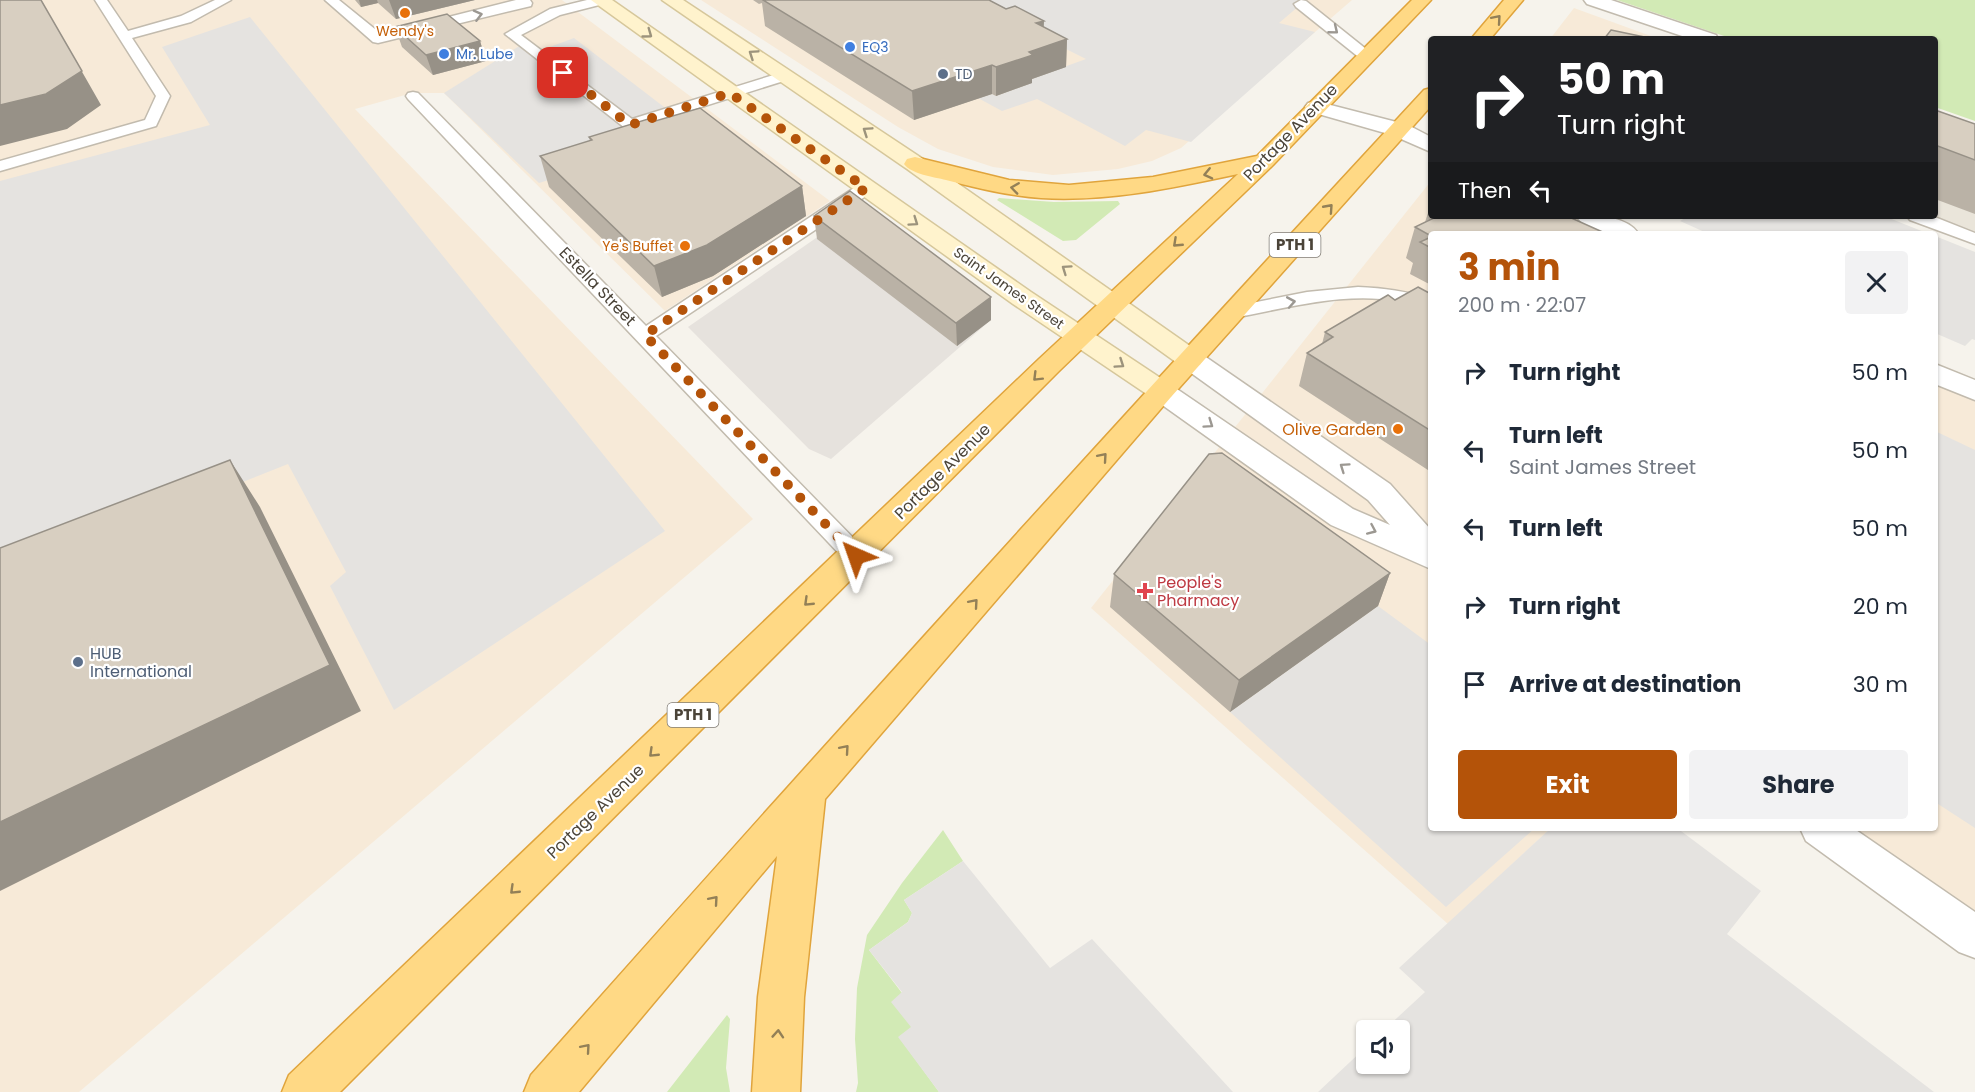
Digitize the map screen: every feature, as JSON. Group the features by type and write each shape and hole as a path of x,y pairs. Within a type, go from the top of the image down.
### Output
{"highway":[{"name":"Portage Avenue","path":"306,1092 856,556 1078,336 1265,160 1422,0"},
{"path":"1483,36 1514,0"},
{"name":"PTH 1","path":"548,1092 806,793 1161,391 1428,97"},
{"path":"915,164 999,185 1070,191 1172,182 1265,160"},
{"path":"776,1092 781,997 806,793"},
{"path":"281,1092 344,1055"}],"main road":[{"name":"Saint James Street","path":"601,0 866,188 1161,391"},
{"path":"671,0 915,164 1190,359"}],"street":[{"path":"1593,0 1695,36"},
{"path":"1315,107 1400,130 1428,144"},
{"path":"1594,219 1620,231"},
{"path":"1190,359 1379,492 1428,548"},
{"path":"1938,374 1975,392"},
{"name":"Saint James Street","path":"1161,391 1342,517 1428,556"},
{"path":"1824,831 1975,937"}],"lane":[{"path":"0,166 151,123 163,96 101,0"},
{"path":"124,36 186,19 226,0"},
{"path":"331,0 378,39 524,1 555,12"},
{"path":"601,0 555,12 512,34 630,125 785,76"},
{"path":"1301,4 1366,56"},
{"name":"Estella Street","path":"413,96 856,556"},
{"path":"645,335 866,188"},
{"path":"1924,219 1975,239"},
{"path":"1233,312 1352,293 1395,294 1428,304"}],"shaded area":[{"path":"0,0 562,0 830,201 665,311 444,93 412,93 355,109 753,519 79,1092 0,1092"},
{"path":"701,0 1352,0 1181,148 1152,161 1118,169 1053,175 993,167 938,149 898,127"},
{"path":"968,0 1306,0 1279,23 1315,32 1191,142 1146,130 1125,146 1037,99 1002,111 978,98 992,94 996,96 1031,83 1028,80 1086,59"},
{"path":"1574,8 1651,36 1552,36"},
{"path":"250,17 665,531 394,710 330,586 346,572 288,464 0,579 0,181 210,125 162,47"},
{"path":"574,38 698,133 539,183 444,93 521,45 539,51"},
{"path":"1938,127 1975,139 1975,239 1924,219 1938,219"},
{"path":"1428,185 1428,219 1609,219 1603,223 1620,231 1428,231 1428,831 1548,831 1448,924 1091,608"},
{"path":"852,213 991,320 831,459 809,449 688,327"},
{"path":"1684,219 1892,219 1922,231 1702,231 1680,221"},
{"path":"1938,237 1975,252 1975,340 1972,339 1965,346 1938,334"},
{"path":"1938,374 1975,391 1975,937 1824,831 1938,831"},
{"path":"1938,432 1975,450 1975,828 1938,804"},
{"path":"1378,606 1428,643 1428,831 1532,831 1446,907 1230,712"},
{"path":"1548,831 1681,831 1761,891 1727,934 1934,1092 1318,1092 1356,1056 1356,1074 1410,1074 1410,1020 1395,1020 1425,992 1399,968"},
{"path":"963,861 1050,968 1092,939 1233,1092 939,1092 898,1037 911,1027 891,1002 902,992 869,950 908,922 912,913 904,900"}],"green space":[{"path":"1617,0 1975,0 1975,121 1938,108 1938,36 1724,36"},
{"path":"999,198 1054,202 1118,201 1120,204 1076,240 1063,241 997,200"},
{"path":"943,830 963,861 904,900 912,913 908,922 869,950 902,993 912,1027 899,1037 939,1092 856,1092 858,1083 855,1039 857,988 867,935 902,883"},
{"path":"727,1015 730,1019 726,1068 730,1092 667,1092"}],"building":[{"path":"0,0 41,0 82,71 46,94 0,105"},
{"path":"763,0 989,0 1006,9 1015,6 1044,21 1036,23 1067,39 1029,52 1033,55 996,67 992,65 912,91"},
{"path":"447,14 480,41 426,55 395,27"},
{"path":"1611,30 1640,36 1606,36"},
{"name":"Ye's Buffet","path":"700,108 802,186 707,245 654,266 540,156 592,140 589,137 648,119 652,122"},
{"path":"1938,111 1975,124 1975,160 1938,146"},
{"path":"850,191 991,297 956,323 814,216"},
{"path":"1432,219 1574,219 1600,231 1428,231 1428,234 1415,227"},
{"path":"1428,238 1428,246 1420,242"},
{"path":"1418,287 1428,292 1428,429 1307,353 1333,337 1325,332 1388,295 1395,300"},
{"path":"1222,453 1390,573 1239,680 1114,574 1209,454"},
{"path":"230,460 330,665 0,822 0,548"}],"place":[{"name":"Wendy's","path":"405,13"},
{"name":"EQ3","path":"850,47"},
{"name":"Mr. Lube","path":"444,54"},
{"name":"TD","path":"943,74"},
{"name":"Ye's Buffet","path":"685,246"},
{"name":"Olive Garden","path":"1398,429"},
{"name":"People's Pharmacy","path":"1145,591"},
{"name":"HUB International","path":"78,662"}],"route":[{"path":"563,73 630,125 730,93 866,188 645,335 856,556"}]}
